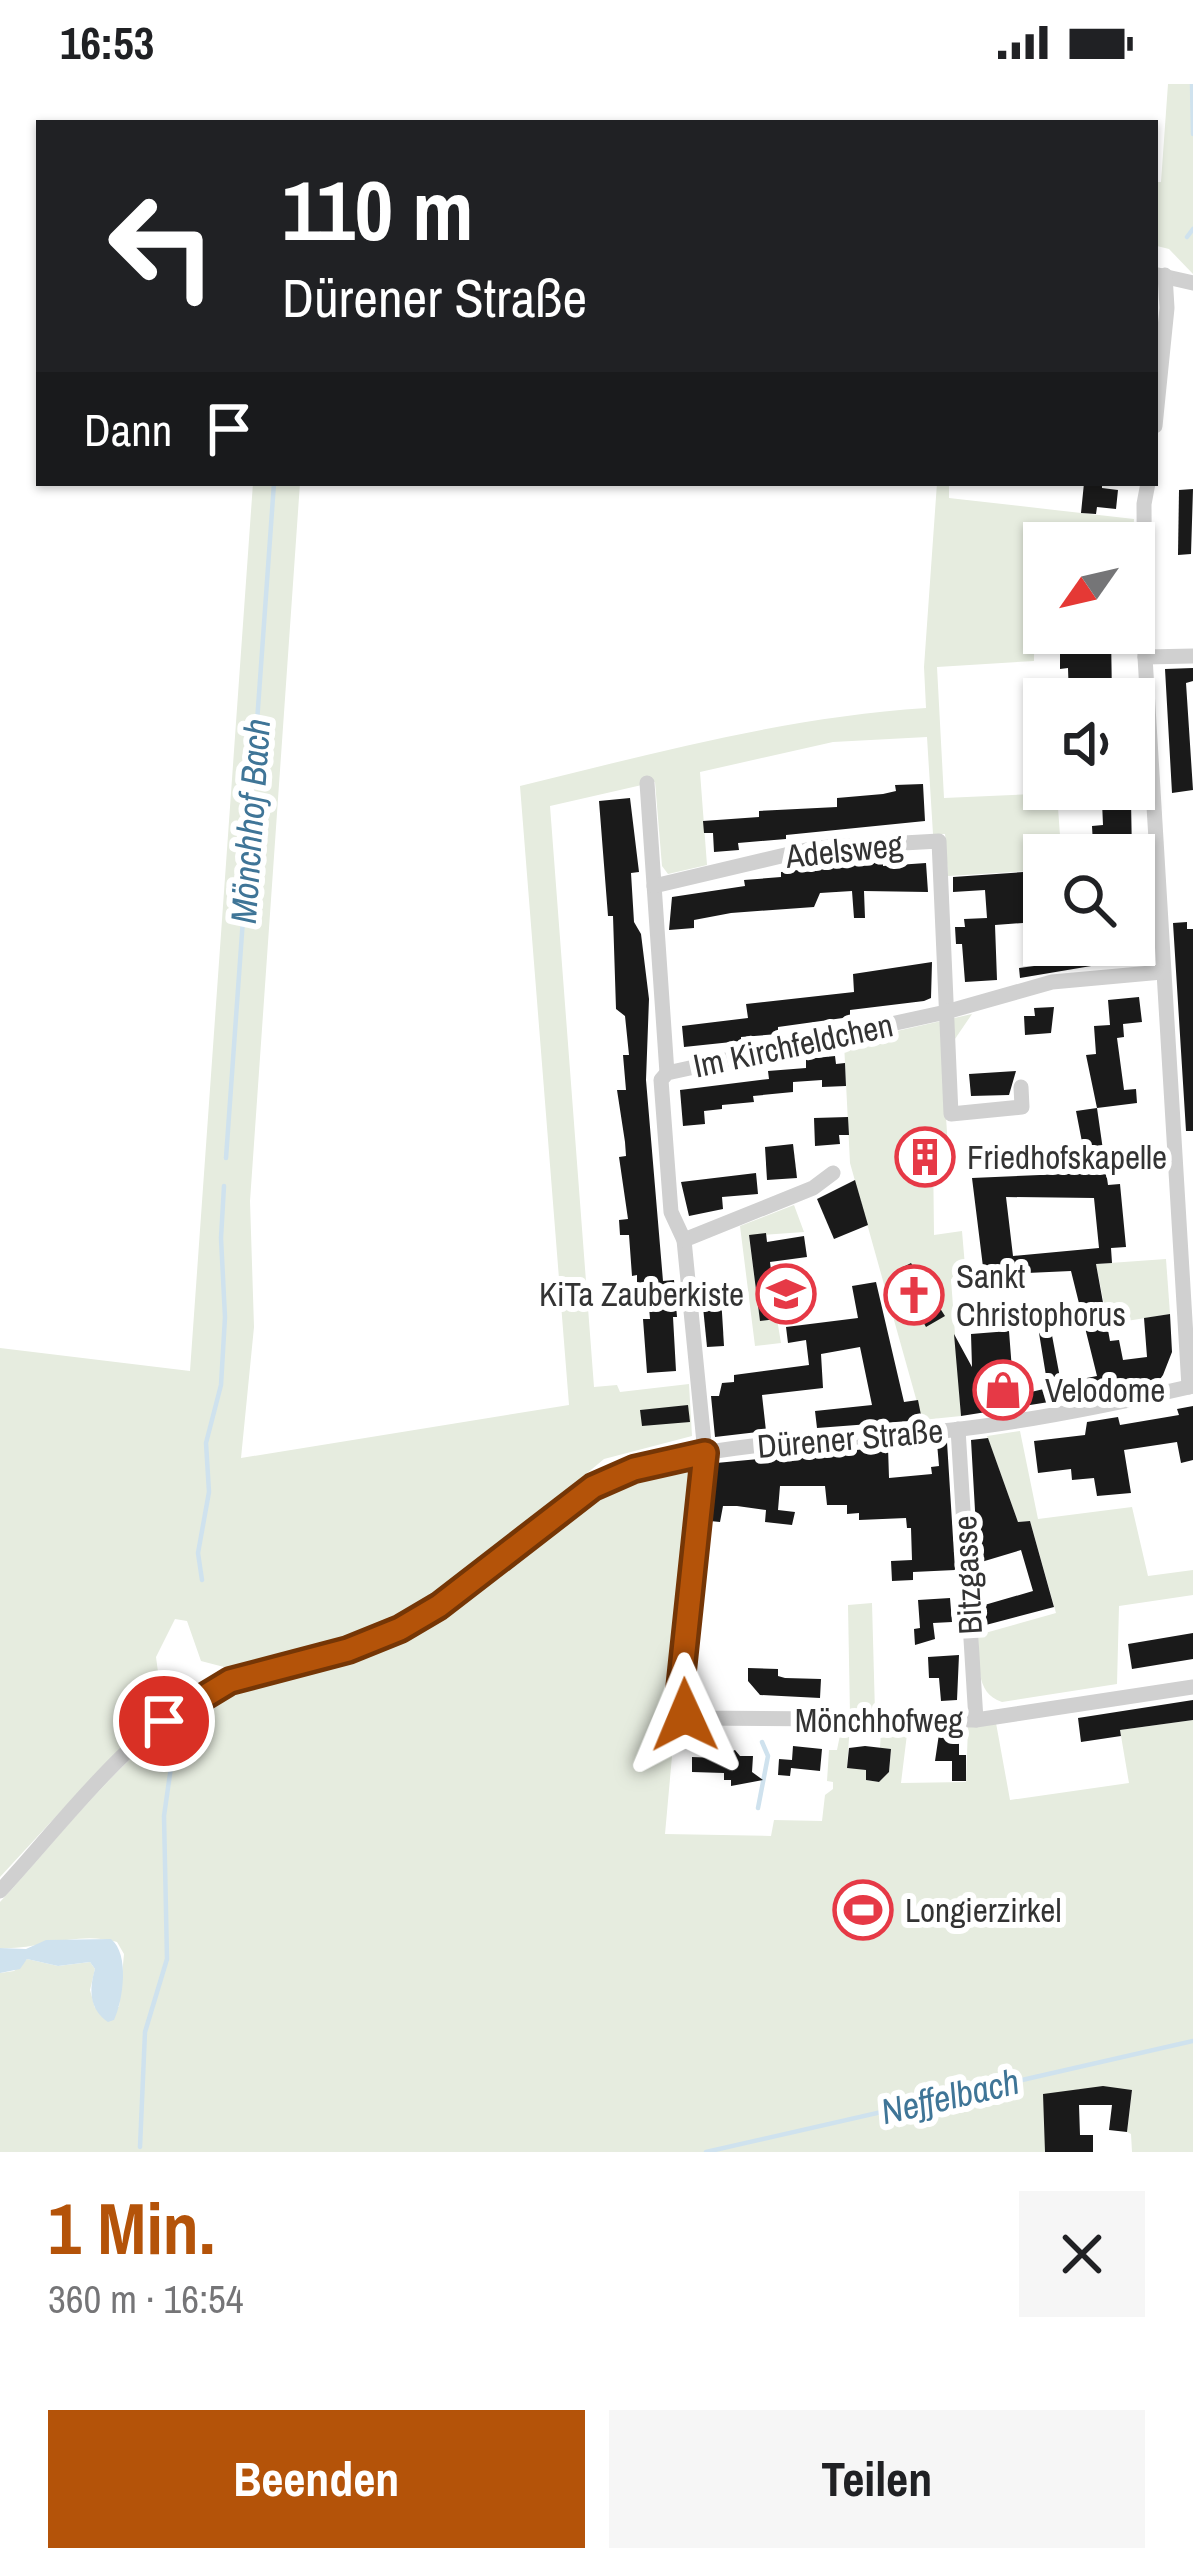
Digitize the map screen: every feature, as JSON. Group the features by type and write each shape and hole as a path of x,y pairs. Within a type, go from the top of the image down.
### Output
{"street":[{"path":"1158,396 1167,308 1160,275 1193,283"},
{"path":"1147,486 1145,657 1191,1386"},
{"path":"1145,657 1193,656"},
{"path":"647,783 668,1073"},
{"name":"Adelsweg","path":"654,886 815,848 939,841 946,1012"},
{"name":"Im Kirchfeldchen","path":"705,1453 684,1240 671,1212 661,1080 668,1073 946,1012 1052,982 1162,972"},
{"path":"946,1012 952,1114 1022,1107 1021,1087"},
{"path":"684,1240 813,1188 833,1173"},
{"name":"Dürener Straße","path":"0,1891 146,1736 200,1696 254,1673 348,1650 400,1629 439,1606 593,1487 634,1469 705,1453 958,1429 1191,1386"},
{"name":"Bitzgasse","path":"958,1429 976,1720"},
{"name":"Mönchhofweg","path":"705,1453 679,1699 685,1715 976,1720 1193,1687"}],"shaded area":[{"path":"1168,84 1193,84 1193,274 1169,249 1158,246"},
{"path":"253,486 300,486 250,1201 254,1327 241,1458 569,1405 520,786 772,728 926,708 924,667 937,486 949,486 949,498 1134,519 1023,522 1023,654 1034,654 1034,661 937,667 944,798 1023,795 1023,810 1058,810 1060,834 1023,834 1023,871 948,876 945,834 933,834 927,737 833,742 700,772 707,865 668,874 662,866 655,782 550,806 594,1387 617,1385 620,1392 689,1384 692,1436 604,1459 443,1594 383,1629 247,1666 224,1667 201,1661 187,1621 175,1619 156,1657 158,1672 173,1672 180,1679 177,1700 98,1771 0,1877 0,1348 190,1371"},
{"path":"972,1014 942,1058 948,1147 933,1149 934,1235 962,1231 966,1278 951,1279 961,1416 922,1420 850,1163 844,1043"},
{"path":"794,1205 804,1232 749,1236 760,1320 777,1319 781,1343 755,1346 740,1226"},
{"path":"1166,1259 1170,1314 1108,1324 1096,1264"},
{"path":"1020,1431 1038,1519 1132,1507 1148,1576 1193,1570 1193,1595 1119,1606 1117,1684 1002,1702 983,1684 978,1635 1056,1613 1030,1521 1018,1522 987,1436"},
{"path":"684,1463 698,1468 665,1834 771,1836 774,1820 822,1821 825,1795 833,1789 833,1782 827,1781 829,1750 837,1750 840,1735 831,1733 832,1724 850,1724 847,1767 866,1770 866,1780 879,1782 889,1772 891,1750 880,1748 881,1730 908,1726 901,1783 966,1782 968,1727 996,1723 1010,1800 1129,1783 1120,1730 1193,1720 1193,2152 1132,2152 1127,2132 1132,2091 1078,2089 1045,2152 0,2152 0,1973 14,1971 27,1959 58,1966 90,1962 95,1969 90,1990 95,2008 119,2007 124,1954 117,1942 88,1938 0,1948 0,1902 128,1761 186,1713 217,1695 406,1634 452,1605 576,1506 619,1483"},
{"path":"872,1603 875,1713 850,1715 848,1605"}],"water":[{"path":"111,1939 121,1955 123,1978 117,2012 108,2022 94,2005 95,1969 90,1962 58,1966 27,1959 20,1969 0,1973 0,1948 26,1949 46,1940"}],"building":[{"path":"1084,486 1118,490 1116,509 1097,507 1096,514 1081,513"},
{"path":"1193,489 1191,554 1178,555 1179,490"},
{"path":"1060,654 1111,654 1112,678 1068,678 1068,668 1060,669"},
{"path":"1193,668 1193,681 1186,683 1193,790 1172,793 1165,669"},
{"path":"923,784 925,821 786,835 786,839 738,843 739,850 714,852 713,833 704,833 703,821 759,817 759,811 837,807 837,798"},
{"path":"630,798 639,872 631,873 634,922 641,934 649,999 646,1080 663,1281 674,1280 677,1317 673,1317 676,1371 647,1373 643,1319 650,1319 647,1282 637,1283 637,1275 632,1276 629,1235 620,1235 619,1220 628,1219 619,1157 626,1156 617,1090 626,1090 623,1055 629,1055 625,1016 616,1009 613,916 608,916 599,801"},
{"path":"1102,810 1131,810 1132,834 1092,834 1092,826 1103,825"},
{"path":"883,860 883,866 926,863 928,892 864,891 865,918 854,918 852,891 820,893 814,907 731,913 694,920 694,928 669,930 672,897 745,886 744,880 781,877 781,872"},
{"path":"1023,872 1023,923 995,925 997,980 965,982 962,944 956,944 955,927 965,927 964,919 987,918 985,890 953,892 953,877"},
{"path":"1187,922 1187,929 1193,929 1193,1131 1186,1131 1173,923"},
{"path":"932,962 931,998 924,1001 850,1010 850,1017 778,1027 778,1034 684,1047 682,1026 748,1018 746,1004 854,992 853,974"},
{"path":"1034,966 1091,966 1020,978 1019,968"},
{"path":"1139,997 1142,1022 1123,1024 1124,1037 1117,1038 1124,1090 1136,1089 1137,1103 1097,1108 1086,1055 1096,1054 1094,1026 1110,1025 1108,1000"},
{"path":"1054,1007 1051,1033 1025,1035 1024,1016 1035,1016 1034,1008"},
{"path":"835,1056 836,1064 845,1063 846,1086 822,1087 822,1080 793,1082 793,1092 722,1105 722,1109 704,1111 705,1124 683,1126 680,1090 769,1079 768,1071 806,1068 806,1059"},
{"path":"1016,1071 1009,1095 971,1096 969,1074"},
{"path":"1097,1108 1108,1185 1120,1184 1126,1247 1111,1248 1112,1263 1096,1264 1110,1341 1119,1340 1123,1360 1147,1357 1144,1318 1170,1314 1172,1352 1158,1382 961,1416 954,1334 972,1367 971,1334 1009,1331 1014,1396 1048,1388 1039,1333 1051,1330 1061,1383 1097,1376 1071,1271 984,1275 972,1178 1088,1173 1076,1111","holes":["1006,1197 1094,1198 1099,1248 1013,1256"]},
{"path":"848,1117 849,1135 839,1135 840,1144 815,1146 814,1118"},
{"path":"793,1144 797,1178 767,1180 765,1147"},
{"path":"756,1173 758,1194 722,1197 723,1209 689,1216 681,1182"},
{"path":"855,1180 868,1225 834,1239 817,1199"},
{"path":"766,1233 767,1242 804,1236 807,1257 770,1262 777,1319 760,1321 749,1235"},
{"name":"Sankt Christophorus","path":"911,1263 945,1316 926,1327 911,1300 901,1305 899,1269"},
{"path":"876,1282 904,1402 918,1400 922,1420 817,1428 815,1411 872,1405 860,1347 821,1354 823,1388 762,1395 766,1431 715,1437 711,1396 719,1396 722,1383 734,1382 734,1375 809,1365 806,1340 788,1343 786,1327 858,1318 852,1286"},
{"path":"721,1296 724,1346 707,1347 702,1297"},
{"path":"688,1405 690,1422 642,1426 640,1410"},
{"path":"1193,1406 1193,1460 1181,1463 1177,1442 1124,1450 1131,1493 1097,1496 1094,1478 1072,1480 1071,1469 1038,1473 1034,1441 1085,1435 1087,1422 1118,1417 1120,1425 1179,1415 1177,1409"},
{"path":"988,1438 1018,1522 1030,1521 1054,1607 982,1626 981,1606 1033,1591 1021,1550 978,1563 971,1440"},
{"path":"947,1442 955,1570 913,1572 913,1580 892,1581 891,1561 912,1560 906,1518 859,1520 859,1513 847,1514 847,1505 827,1505 825,1486 780,1486 778,1510 795,1512 792,1525 765,1522 766,1510 737,1506 723,1506 720,1522 710,1521 716,1463 888,1447 889,1478 932,1474 931,1467 939,1466 937,1443"},
{"path":"950,1598 952,1622 933,1623 935,1639 915,1645 914,1629 920,1628 918,1600"},
{"path":"1193,1633 1193,1659 1132,1669 1128,1644"},
{"path":"959,1655 957,1700 941,1701 939,1678 929,1678 928,1657"},
{"path":"748,1668 778,1669 778,1676 785,1678 821,1679 820,1698 760,1695 748,1681"},
{"path":"1193,1700 1193,1720 1120,1730 1121,1736 1081,1742 1078,1718"},
{"path":"939,1734 959,1734 959,1755 966,1755 966,1781 952,1781 952,1761 935,1761"},
{"path":"793,1746 822,1749 820,1771 791,1768 790,1776 778,1775 779,1759 792,1760"},
{"path":"849,1748 891,1749 889,1772 879,1782 866,1780 866,1770 847,1768"},
{"path":"735,1750 740,1756 753,1756 752,1772 763,1780 731,1786 724,1773 692,1772 692,1757 717,1758"},
{"path":"1103,2086 1132,2090 1127,2132 1109,2130 1112,2105 1079,2105 1080,2135 1093,2135 1093,2152 1045,2152 1043,2094"}],"waterway":[{"name":"Mönchhof Bach","path":"1192,84 1193,134"},
{"name":"Mönchhof Bach","path":"1187,237 1193,229"},
{"name":"Mönchhof Bach","path":"226,1158 274,486"},
{"name":"Mönchhof Bach","path":"202,1580 198,1553 209,1492 206,1443 221,1385 225,1317 224,1186"},
{"path":"758,1808 768,1756 762,1742"},
{"name":"Mönchhof Bach","path":"140,2147 145,2032 167,1959 164,1816 173,1753"},
{"name":"Neffelbach","path":"706,2152 1193,2041"}],"place":[{"name":"Friedhofskapelle","path":"925,1157"},
{"name":"KiTa Zauberkiste","path":"786,1294"},
{"name":"Sankt Christophorus","path":"914,1295"},
{"name":"Velodome","path":"1003,1390"},
{"name":"Longierzirkel","path":"863,1910"}],"route":[{"path":"164,1721 230,1681 348,1650 400,1629 439,1606 593,1487 634,1469 705,1453 679,1699 685,1715"}]}
